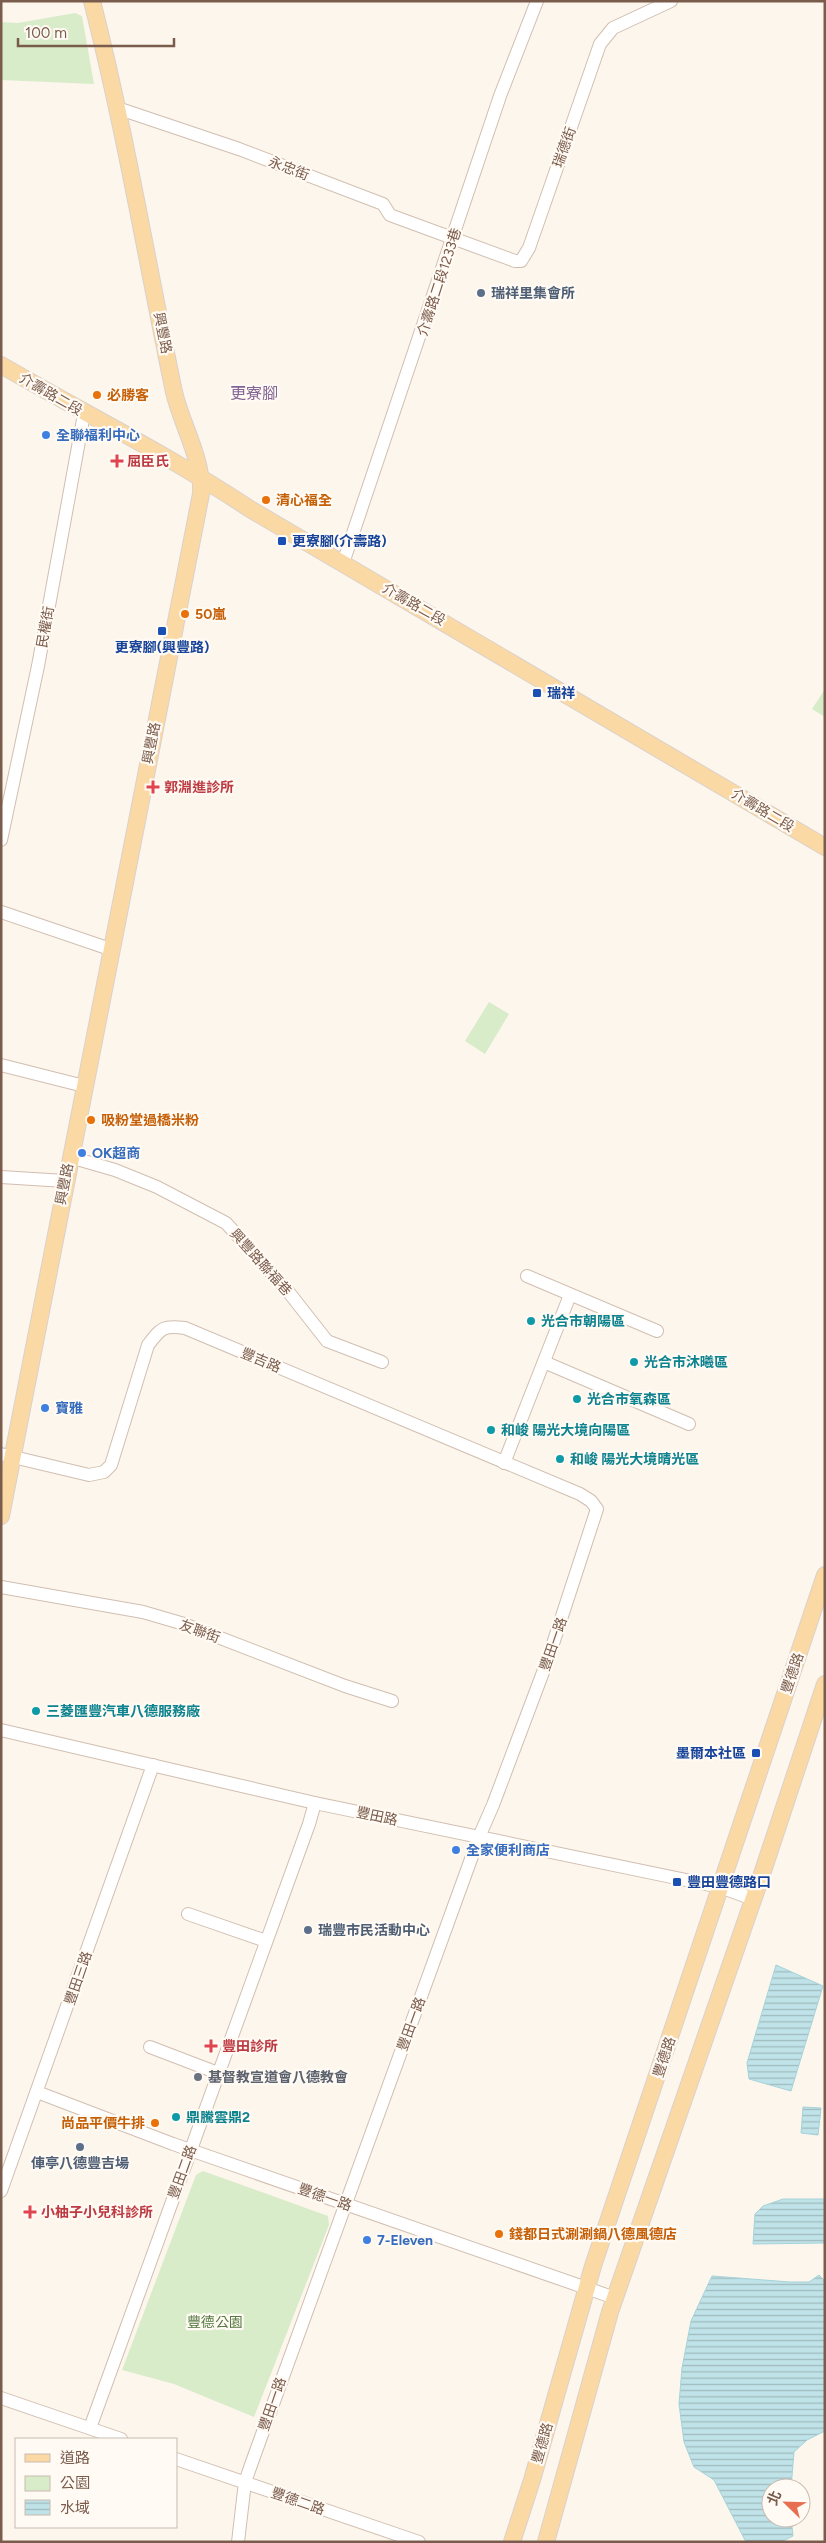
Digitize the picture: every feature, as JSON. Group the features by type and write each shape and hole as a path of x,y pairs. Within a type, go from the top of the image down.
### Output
{"main road":[{"name":"興豐路","path":"1,1516 6,1456 70,1157 194,528 202,477 177,403 117,108 92,2"},
{"name":"介壽路二段","path":"1,365 84,414 202,477 250,509 825,846"},
{"name":"豐德路","path":"512,2542 532,2480 586,2288 825,1575"},
{"path":"546,2542 615,2298 825,1684"}],"street":[{"name":"介壽路二段1233巷","path":"343,563 500,96 537,1"},
{"name":"瑞德街","path":"453,238 515,262 521,261 528,248 600,44 613,28 671,1"},
{"name":"永忠街","path":"117,108 238,149 352,192 383,204 390,215 453,238"},
{"name":"民權街","path":"1,840 38,666 84,414"},
{"path":"1,912 110,949"},
{"path":"1,1064 84,1086"},
{"name":"興豐路聯福巷","path":"70,1157 115,1170 156,1187 226,1223 287,1290 327,1341 382,1362"},
{"path":"1,1177 65,1181"},
{"path":"527,1276 657,1331"},
{"path":"504,1463 570,1295"},
{"name":"豐吉路","path":"6,1456 89,1475 104,1472 111,1465 148,1345 160,1330 168,1326 185,1328 580,1494 591,1501 597,1509"},
{"path":"544,1362 689,1424"},
{"name":"豐田一路","path":"238,2542 245,2482 479,1837 494,1805 548,1660 597,1509"},
{"name":"友聯街","path":"1,1587 143,1612 184,1624 345,1686 392,1701"},
{"name":"豐田路","path":"1,1730 314,1803 720,1888 753,1899"},
{"name":"豐田三路","path":"1,2191 153,1765"},
{"name":"豐田二路","path":"90,2428 314,1803"},
{"path":"188,1914 266,1941"},
{"path":"150,2047 218,2073"},
{"name":"豐德一路","path":"37,2092 190,2150 615,2298"},
{"path":"1,2398 118,2438"},
{"name":"豐德二路","path":"178,2460 420,2542"}],"green space":[{"path":"75,13 82,16 94,84 1,80 1,22 18,23"},
{"path":"825,689 825,717 812,709"},
{"path":"489,1002 509,1014 485,1054 465,1041"},
{"name":"豐德公園","path":"203,2171 328,2216 329,2225 254,2417 174,2384 122,2370 196,2175"}],"water":[{"path":"776,1965 823,1986 791,2091 749,2079 747,2063"},
{"path":"803,2107 821,2108 818,2135 801,2133"},
{"path":"783,2199 825,2199 825,2243 753,2244 755,2214 763,2206"},
{"path":"819,2275 824,2280 825,2289 825,2431 807,2440 794,2452 792,2478 761,2478 761,2528 792,2528 793,2536 781,2542 746,2542 714,2480 694,2467 684,2442 679,2404 682,2368 691,2321 712,2276 809,2282"}],"place":[{"name":"瑞祥里集會所","path":"481,293"},
{"name":"必勝客","path":"97,395"},
{"name":"全聯福利中心","path":"46,435"},
{"name":"屈臣氏","path":"117,461"},
{"name":"清心福全","path":"266,500"},
{"name":"更寮腳(介壽路)","path":"282,541"},
{"name":"50嵐","path":"185,614"},
{"name":"更寮腳(興豐路)","path":"162,631"},
{"name":"瑞祥","path":"537,693"},
{"name":"郭淵進診所","path":"153,787"},
{"name":"吸粉堂過橋米粉","path":"91,1120"},
{"name":"OK超商","path":"82,1153"},
{"name":"光合市朝陽區","path":"531,1321"},
{"name":"光合市沐曦區","path":"634,1362"},
{"name":"光合市氧森區","path":"577,1399"},
{"name":"寶雅","path":"45,1408"},
{"name":"和峻 陽光大境向陽區","path":"491,1430"},
{"name":"和峻 陽光大境晴光區","path":"560,1459"},
{"name":"三菱匯豐汽車八德服務廠","path":"36,1711"},
{"name":"墨爾本社區","path":"756,1753"},
{"name":"全家便利商店","path":"456,1850"},
{"name":"豐田豐德路口","path":"677,1882"},
{"name":"瑞豐市民活動中心","path":"308,1930"},
{"name":"豐田診所","path":"211,2046"},
{"name":"基督教宣道會八德教會","path":"198,2077"},
{"name":"鼎騰雲鼎2","path":"176,2117"},
{"name":"尚品平價牛排","path":"155,2123"},
{"name":"俥亭八德豐吉場","path":"80,2147"},
{"name":"小柚子小兒科診所","path":"30,2212"},
{"name":"錢都日式涮涮鍋八德風德店","path":"499,2234"},
{"name":"7-Eleven","path":"367,2240"}],"district":[{"name":"更寮腳","path":"254,393"}]}
